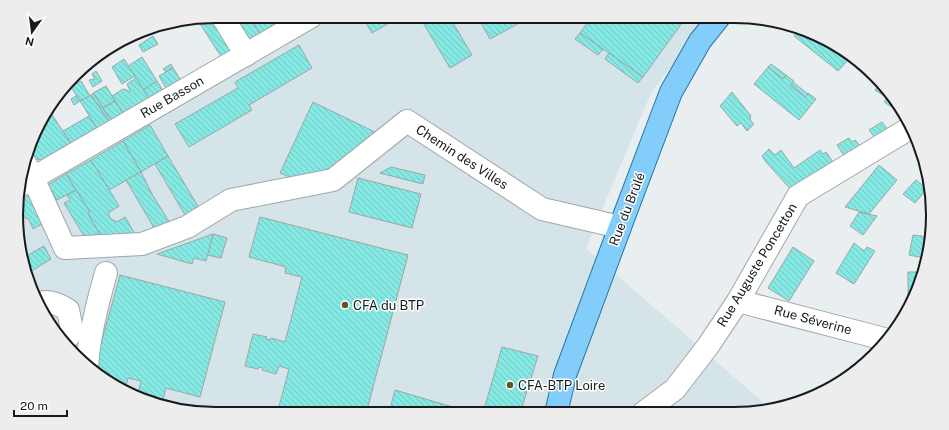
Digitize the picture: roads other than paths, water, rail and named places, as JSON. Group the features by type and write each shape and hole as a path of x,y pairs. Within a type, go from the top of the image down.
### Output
{"main road":[{"name":"Rue du Brûlé","path":"557,407 565,375 671,92 700,41 714,23"}],"street":[{"path":"226,23 246,54"},
{"name":"Rue Basson","path":"28,175 300,23"},
{"name":"Chemin des Villes","path":"27,178 65,248 142,244 187,228 230,200 333,180 407,121 542,209 620,227"},
{"name":"Rue Auguste Poncetton","path":"652,407 675,389 708,346 738,300 798,196 906,130"},
{"path":"88,359 97,304 106,274"},
{"name":"Rue Séverine","path":"738,300 881,338"},
{"path":"44,302 59,304 68,310 71,325 69,336 67,337"}],"place":[{"name":"CFA du BTP","path":"345,305"},
{"name":"CFA-BTP Loire","path":"510,385"}]}
